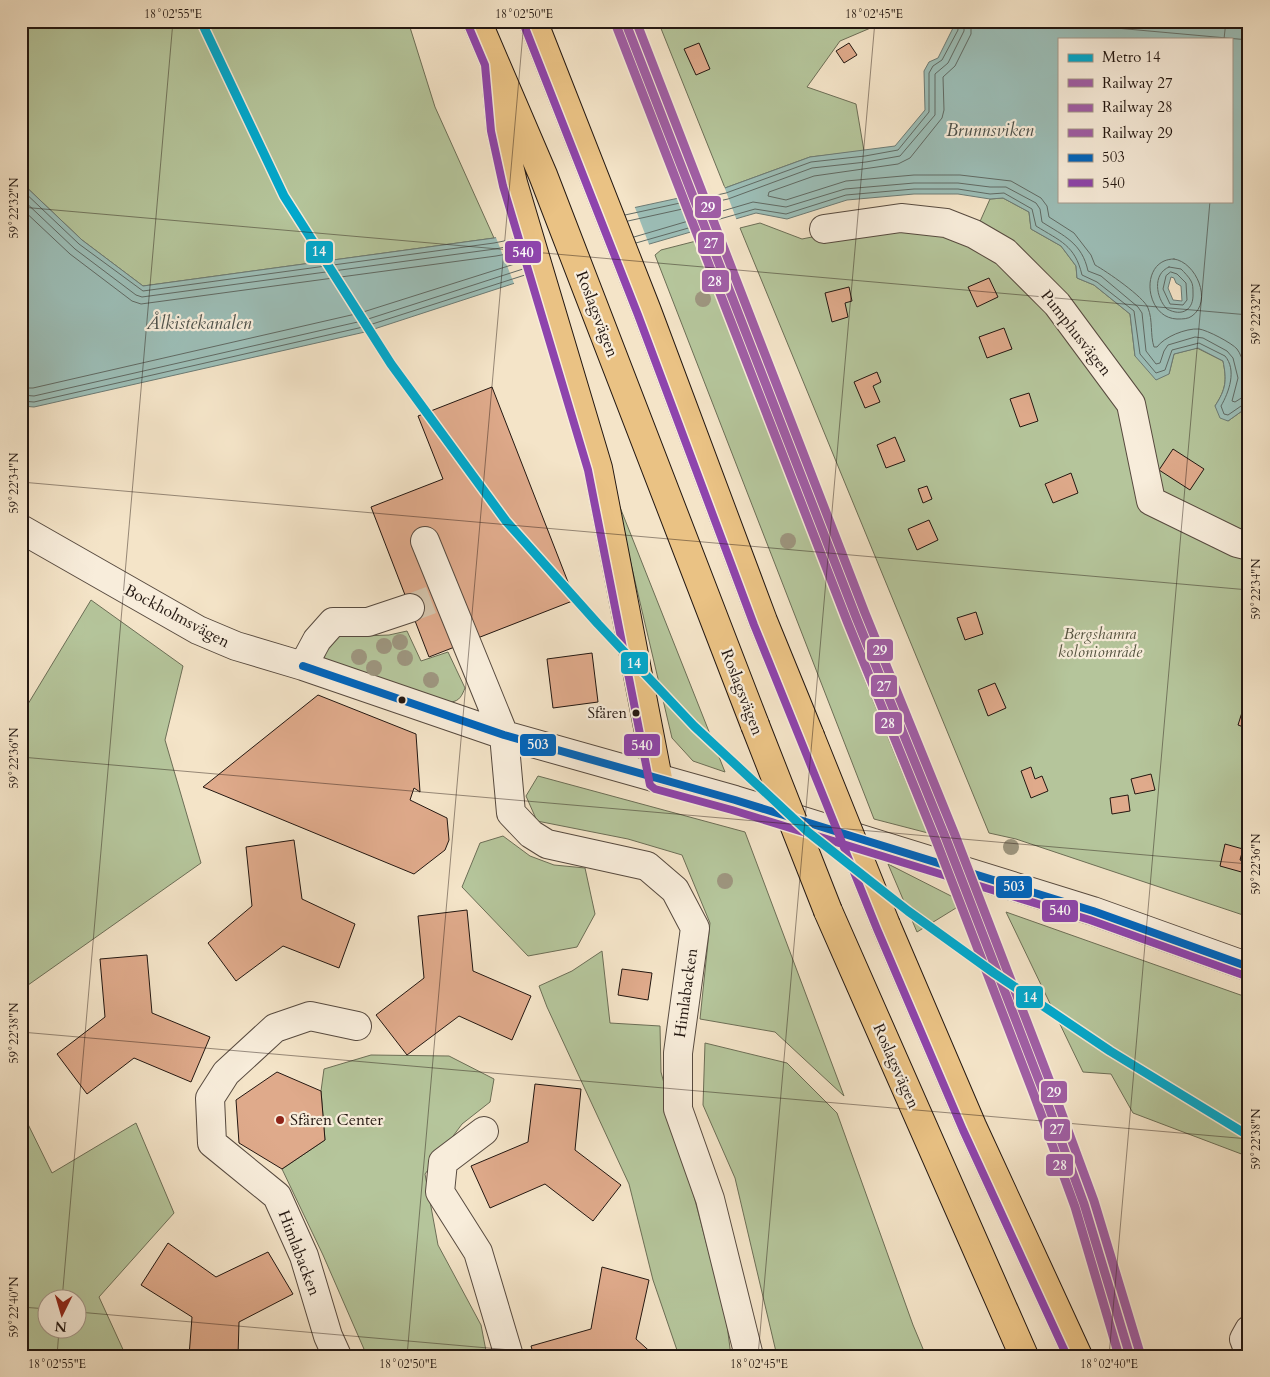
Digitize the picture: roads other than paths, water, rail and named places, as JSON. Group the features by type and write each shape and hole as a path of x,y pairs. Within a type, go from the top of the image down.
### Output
{"main road":[{"name":"Roslagsvägen","path":"478,21 543,175 828,911 1024,1356"},
{"path":"534,21 647,311 763,621 886,925 972,1126 1078,1356"},
{"path":"495,63 501,130 513,183 598,468 658,779"}],"street":[{"name":"Pumphusvägen","path":"824,229 902,218 946,222 974,234 1005,252 1057,304 1131,404 1152,501 1237,543 1249,546"},
{"name":"Bockholmsvägen","path":"21,528 198,630 236,646 303,666 504,735 735,800 1093,911 1249,967"},
{"name":"Himlabacken","path":"425,541 504,735 511,813 531,834 547,844 647,866 675,890 695,928 678,1053 678,1109 710,1199 749,1356"},
{"path":"303,666 317,640 332,622 368,622 410,608"},
{"name":"Himlabacken","path":"338,1356 328,1336 304,1256 276,1196 212,1143 210,1098 226,1073 274,1028 310,1016 357,1026"},
{"path":"484,1131 443,1162 440,1192 478,1252 509,1356"},
{"path":"1249,1330 1244,1339 1249,1352"}],"water":[{"path":"952,21 1249,21 1249,406 1228,421 1220,418 1215,406 1225,385 1223,361 1198,348 1174,354 1169,374 1156,380 1135,356 1130,314 1094,285 1077,278 1076,266 1061,246 1031,229 1029,212 1003,198 990,199 958,194 914,194 847,200 787,219 756,213 512,284 365,332 34,407 21,406 21,182 82,240 143,286 494,238 725,188 810,157 895,146 925,110 924,71 929,62 938,58 953,28","holes":["1171,277 1174,278 1176,283 1181,286 1182,301 1173,300 1168,288"]}],"tunnel":[{"path":"410,608 431,600"}],"metro line":[{"name":"14","path":"201,21 284,196 391,364 506,521 598,624 694,726 808,832 908,911 994,973 1110,1051 1249,1136"}],"rail line":[{"name":"27","path":"625,21 856,617 946,839 1043,1091 1084,1204 1130,1356"},
{"name":"29","path":"636,21 865,613 955,835 1052,1087 1094,1201 1140,1353"},
{"name":"28","path":"616,25 847,621 937,843 1034,1095 1075,1207 1119,1356"}],"place":[{"name":"Sfären","path":"636,713"},
{"name":"Sfären Center","path":"280,1120"}],"water label":[{"name":"Brunnsviken","path":"990,130"},
{"name":"Ålkistekanalen","path":"199,323"}],"park label":[{"name":"Bergshamra koloniområde","path":"1100,643"}]}
